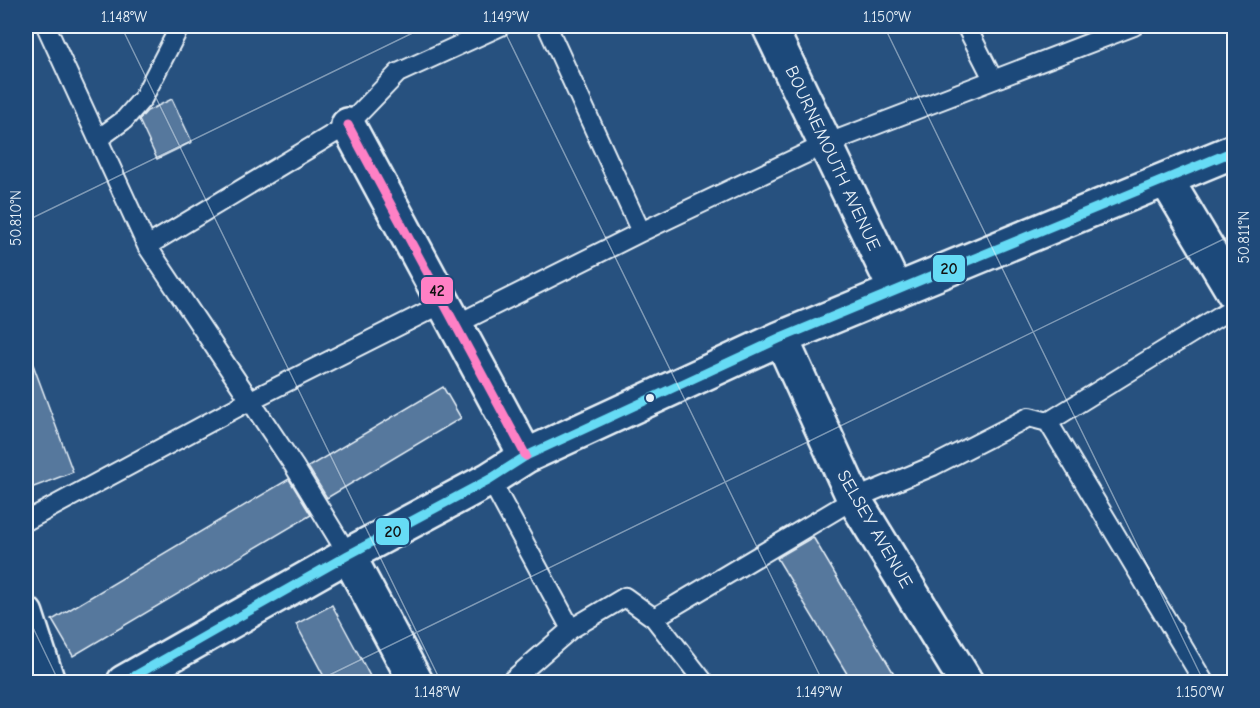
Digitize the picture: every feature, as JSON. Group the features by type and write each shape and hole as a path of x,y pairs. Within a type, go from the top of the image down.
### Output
{"street":[{"name":"BOURNEMOUTH AVENUE","path":"769,26 896,291"},
{"path":"348,125 526,456"},
{"path":"124,682 348,555 490,479 526,456 781,338 1234,151"},
{"path":"1167,180 1234,293"},
{"name":"SELSEY AVENUE","path":"781,338 854,499 966,682"},
{"path":"348,555 416,682"},
{"path":"26,614 48,682"}],"lane":[{"path":"46,26 147,246 294,466 348,555"},
{"path":"98,139 124,120 143,98 180,26"},
{"path":"147,246 348,125 398,73 501,26"},
{"path":"547,26 641,232"},
{"path":"966,26 993,79"},
{"path":"26,521 249,401 641,232 826,144 1134,26"},
{"path":"1048,422 1234,307"},
{"path":"654,618 854,499 933,466 1029,417 1048,422 1204,682"},
{"path":"490,479 571,629"},
{"path":"510,682 571,629 625,597 654,618 704,682"}],"building":[{"path":"172,99 192,142 157,159 139,120 147,111"},
{"path":"28,351 73,472 26,490 26,352"},
{"path":"443,387 461,418 327,498 308,467"},
{"path":"289,479 311,515 73,656 52,620"},
{"path":"813,537 899,682 852,682 777,558"},
{"path":"332,605 373,682 327,682 296,624"}],"transit line":[{"name":"42","path":"348,125 526,456"},
{"name":"20","path":"124,682 348,555 490,479 526,456 781,338 1234,151"}]}
